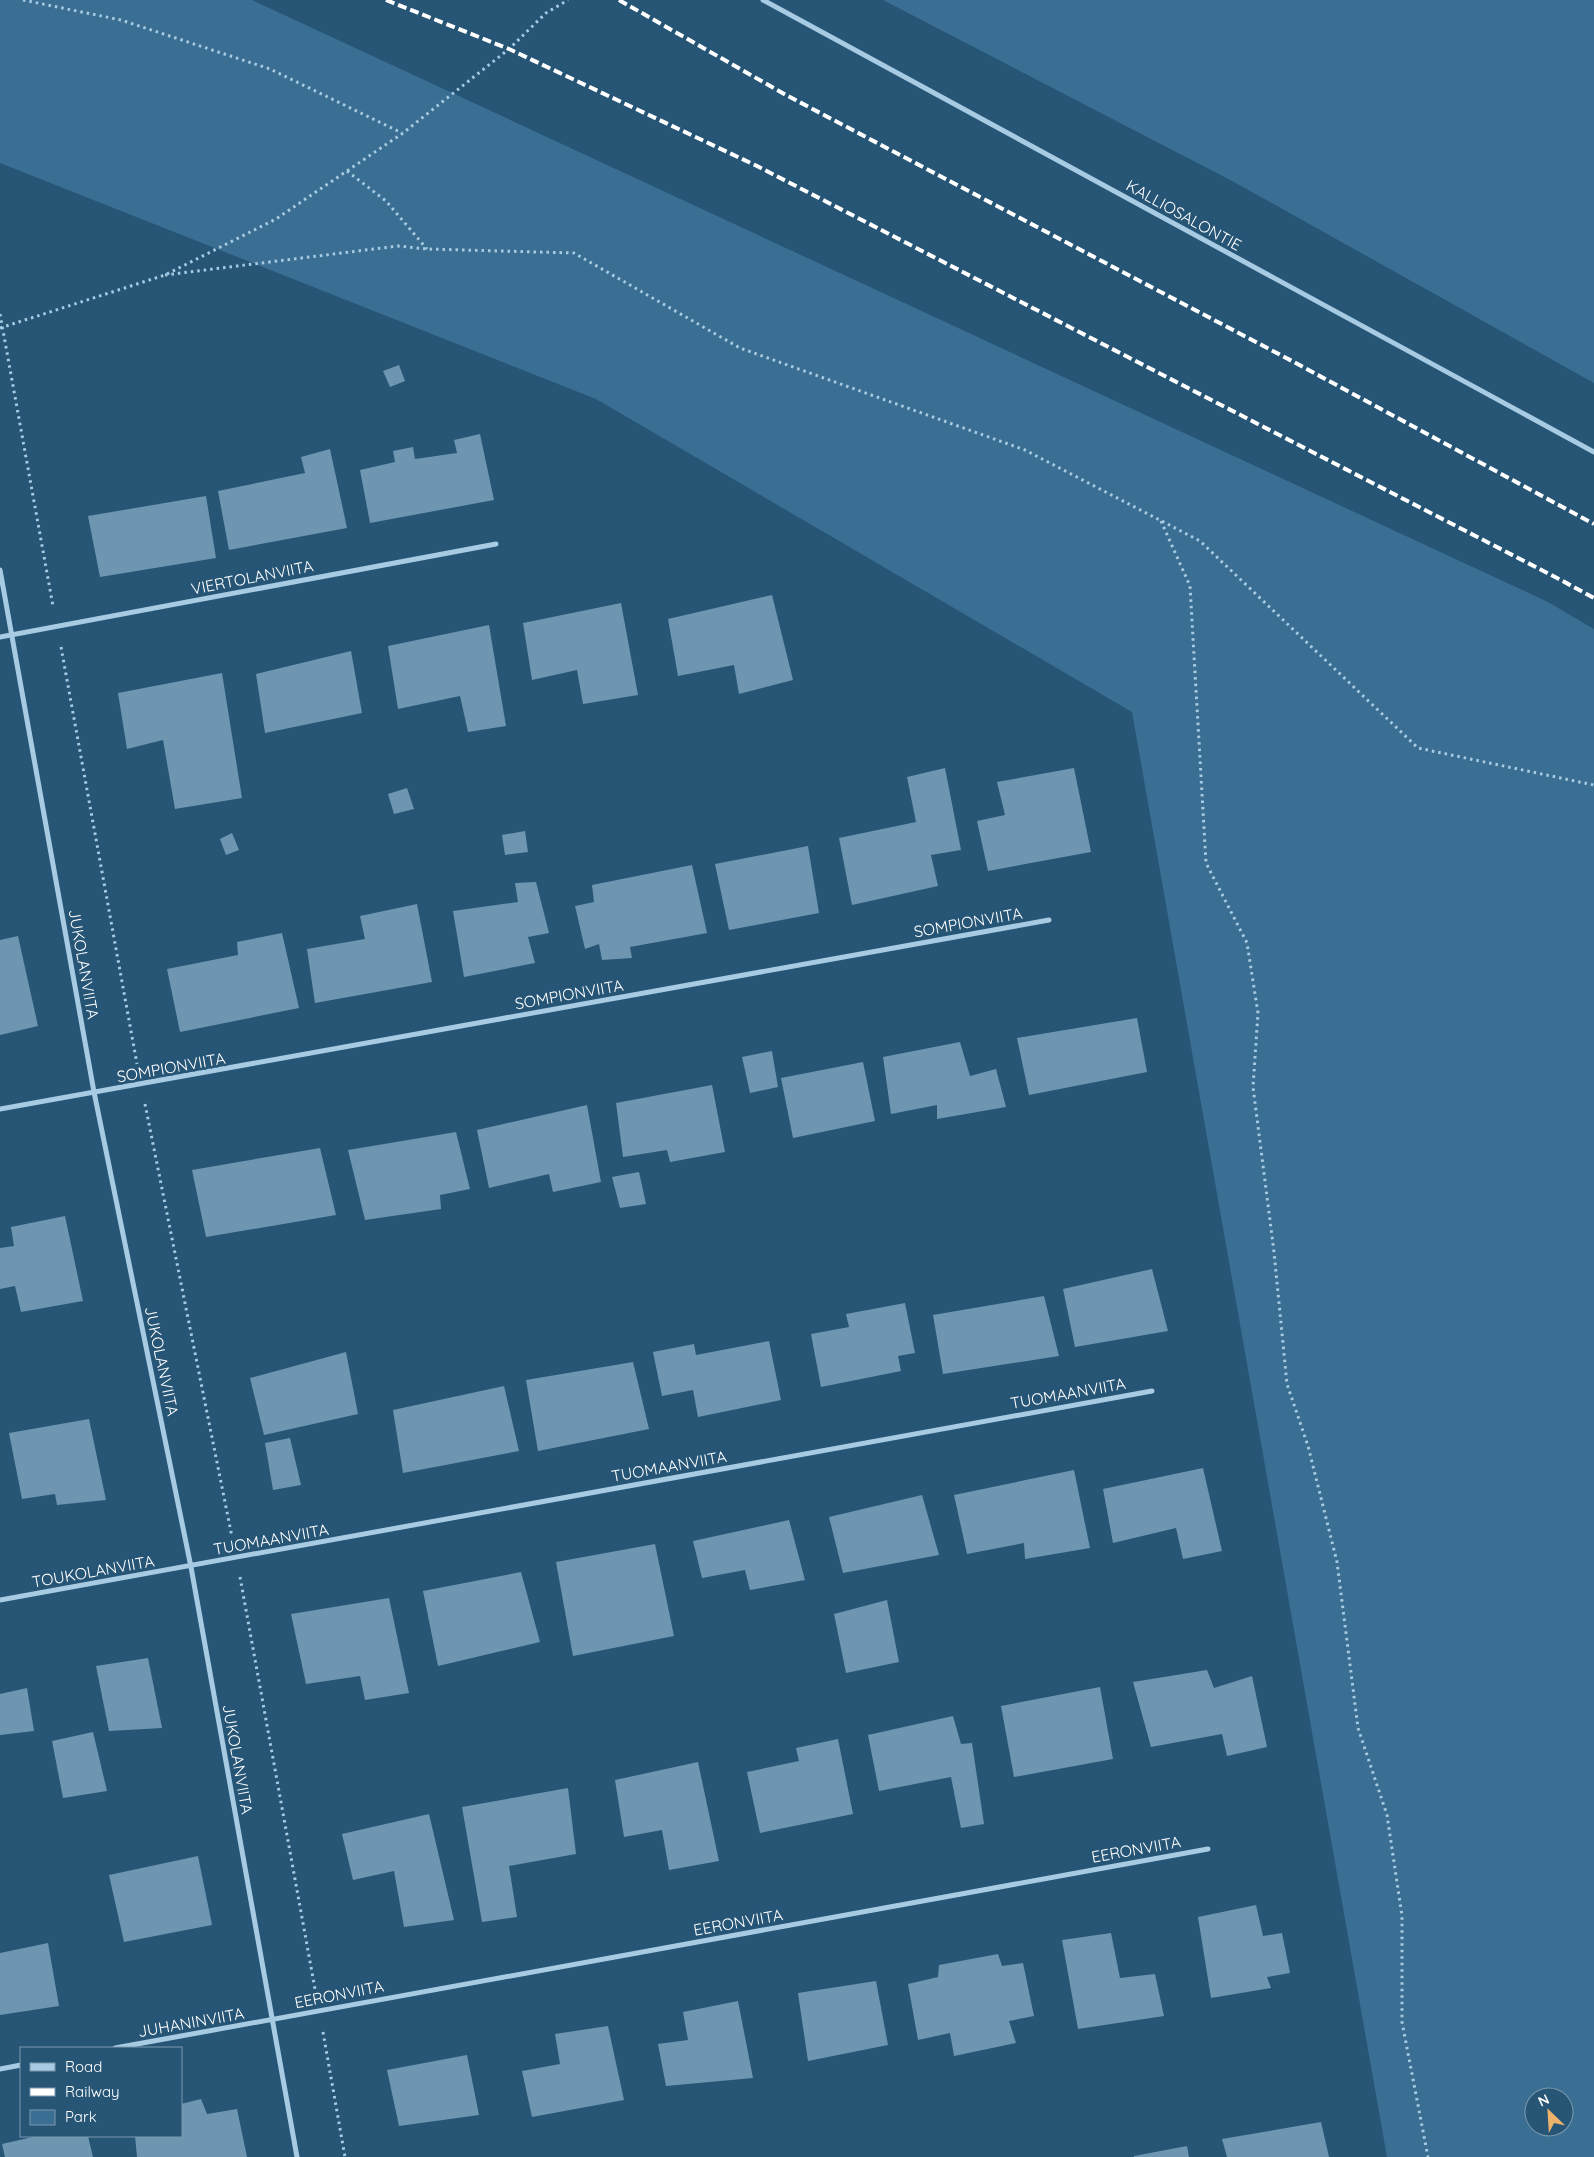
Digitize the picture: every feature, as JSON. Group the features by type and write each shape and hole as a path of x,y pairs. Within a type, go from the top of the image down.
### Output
{"street":[{"name":"KALLIOSALONTIE","path":"763,0 1594,452"},
{"name":"VIERTOLANVIITA","path":"0,637 496,544"},
{"name":"JUKOLANVIITA","path":"0,570 94,1092 191,1567 297,2157"},
{"name":"SOMPIONVIITA","path":"0,1109 1049,920"},
{"name":"TUOMAANVIITA","path":"191,1567 1152,1391"},
{"name":"TOUKOLANVIITA","path":"0,1600 191,1567"},
{"name":"EERONVIITA","path":"272,2020 1208,1848"},
{"name":"JUHANINVIITA","path":"121,2047 272,2020"},
{"path":"0,2069 20,2065"}],"path":[{"path":"23,0 121,20 270,68 403,133"},
{"path":"1,328 165,275 276,219 403,133 509,49 546,13 568,0"},
{"path":"347,171 386,201 427,249"},
{"path":"165,275 398,246 427,249 574,253 740,348 1025,450 1200,541 1418,748 1594,785"},
{"path":"0,314 1,328 141,1085 237,1558 345,2157"},
{"path":"1161,521 1190,586 1206,863 1247,943 1258,1013 1253,1087 1274,1252 1287,1384 1308,1446 1337,1562 1358,1728 1387,1815 1402,1916 1402,2022 1428,2157"}],"green space":[{"path":"0,0 252,0 1548,602 1594,629 1594,2157 1387,2157 1132,712 596,399 0,163"},
{"path":"883,0 1594,0 1594,383 1234,182"}],"building":[{"path":"399,365 405,381 390,387 383,371"},
{"path":"480,434 494,500 370,523 360,470 395,462 393,451 413,447 415,459 457,453 454,440"},
{"path":"330,449 347,528 229,550 218,491 305,473 301,457"},
{"path":"206,496 216,558 100,577 88,516"},
{"path":"772,595 793,680 739,694 734,665 678,676 668,619"},
{"path":"621,603 638,695 583,704 577,670 532,680 523,623"},
{"path":"489,625 506,726 468,732 460,696 398,709 388,646"},
{"path":"351,651 362,713 265,733 256,674"},
{"path":"222,673 242,798 175,809 163,740 127,749 118,693"},
{"path":"945,768 961,850 931,855 938,886 852,905 839,838 916,822 907,777"},
{"path":"1074,768 1091,852 988,871 977,821 1005,815 997,782"},
{"path":"407,788 414,809 394,814 388,794"},
{"path":"525,831 528,852 505,855 502,835"},
{"path":"232,833 239,850 226,855 220,839"},
{"path":"808,846 819,913 729,930 715,864"},
{"path":"692,865 707,933 630,947 632,958 602,960 599,944 585,949 575,906 594,902 592,885"},
{"path":"536,882 549,933 528,937 535,963 464,977 453,911 518,902 515,883"},
{"path":"417,904 432,982 315,1003 307,949 365,939 360,916"},
{"path":"282,933 299,1008 180,1032 167,969 238,955 237,942"},
{"path":"18,936 38,1026 0,1035 0,940"},
{"path":"1137,1018 1147,1072 1029,1095 1017,1038"},
{"path":"960,1042 970,1076 996,1069 1006,1107 937,1119 937,1105 891,1114 883,1057"},
{"path":"772,1051 778,1087 750,1093 742,1057"},
{"path":"863,1062 875,1121 793,1138 781,1078"},
{"path":"712,1085 725,1152 670,1162 667,1150 623,1157 616,1103"},
{"path":"587,1105 601,1182 553,1192 549,1174 489,1188 477,1130"},
{"path":"456,1132 470,1189 440,1195 441,1209 365,1220 348,1150"},
{"path":"320,1148 336,1215 206,1237 192,1170"},
{"path":"639,1172 646,1204 620,1208 612,1177"},
{"path":"65,1216 83,1301 21,1312 15,1286 0,1289 0,1248 14,1246 11,1227"},
{"path":"1152,1269 1168,1331 1075,1347 1063,1289"},
{"path":"1044,1296 1059,1356 943,1374 933,1315"},
{"path":"905,1303 915,1353 898,1356 901,1371 821,1387 811,1334 849,1327 846,1314"},
{"path":"769,1341 781,1400 698,1417 693,1390 662,1396 653,1352 694,1344 696,1355"},
{"path":"346,1352 358,1414 264,1435 250,1378"},
{"path":"633,1362 649,1429 538,1451 526,1380"},
{"path":"504,1386 519,1451 403,1473 393,1410"},
{"path":"89,1419 106,1500 57,1505 55,1494 22,1499 9,1433"},
{"path":"290,1438 301,1485 273,1490 265,1443"},
{"path":"1203,1468 1222,1551 1183,1559 1176,1528 1113,1543 1103,1489"},
{"path":"1074,1470 1090,1548 1025,1559 1024,1543 967,1554 954,1495"},
{"path":"922,1495 939,1555 843,1573 829,1517"},
{"path":"789,1520 805,1580 750,1590 745,1570 702,1578 693,1541"},
{"path":"655,1544 674,1636 573,1656 556,1562"},
{"path":"521,1572 540,1642 438,1666 423,1591"},
{"path":"389,1598 409,1693 365,1700 360,1676 306,1684 291,1614"},
{"path":"887,1600 899,1662 846,1673 834,1614"},
{"path":"148,1658 162,1728 109,1731 96,1666"},
{"path":"1207,1670 1214,1688 1252,1676 1267,1747 1227,1756 1222,1734 1151,1747 1133,1682"},
{"path":"1100,1687 1113,1759 1014,1777 1001,1706"},
{"path":"27,1688 34,1731 0,1735 0,1694"},
{"path":"953,1716 961,1744 972,1743 984,1824 961,1828 951,1777 879,1791 868,1735"},
{"path":"93,1732 107,1791 63,1798 52,1741"},
{"path":"838,1739 853,1814 760,1833 747,1772 799,1761 796,1748"},
{"path":"698,1762 719,1861 669,1870 662,1830 624,1837 615,1780"},
{"path":"568,1788 576,1854 509,1866 517,1917 482,1922 462,1807"},
{"path":"429,1814 454,1920 404,1927 394,1871 353,1880 342,1834"},
{"path":"198,1856 212,1925 124,1942 109,1875"},
{"path":"1256,1905 1263,1936 1282,1933 1290,1973 1267,1977 1271,1988 1211,1998 1198,1917"},
{"path":"1111,1933 1120,1978 1155,1974 1164,2016 1078,2029 1062,1940"},
{"path":"48,1943 59,2006 0,2015 0,1953"},
{"path":"998,1954 1002,1966 1023,1963 1034,2016 1009,2021 1016,2043 954,2056 950,2033 918,2040 908,1984 938,1977 939,1965"},
{"path":"876,1981 888,2045 808,2061 798,1993"},
{"path":"738,2001 753,2078 666,2086 658,2044 688,2040 683,2012"},
{"path":"608,2026 624,2100 532,2117 522,2071 560,2064 555,2034"},
{"path":"467,2055 479,2115 399,2126 387,2070"},
{"path":"201,2099 207,2114 237,2109 247,2157 137,2157 135,2137 182,2137 182,2104"},
{"path":"1321,2122 1329,2157 1227,2157 1222,2139"},
{"path":"33,2137 88,2137 93,2157 5,2157 2,2144"},
{"path":"1187,2146 1189,2157 1134,2157 1134,2156"}],"railway":[{"path":"386,0 509,49 757,166 1594,598"},
{"path":"619,0 786,95 1292,361 1594,524"}]}
